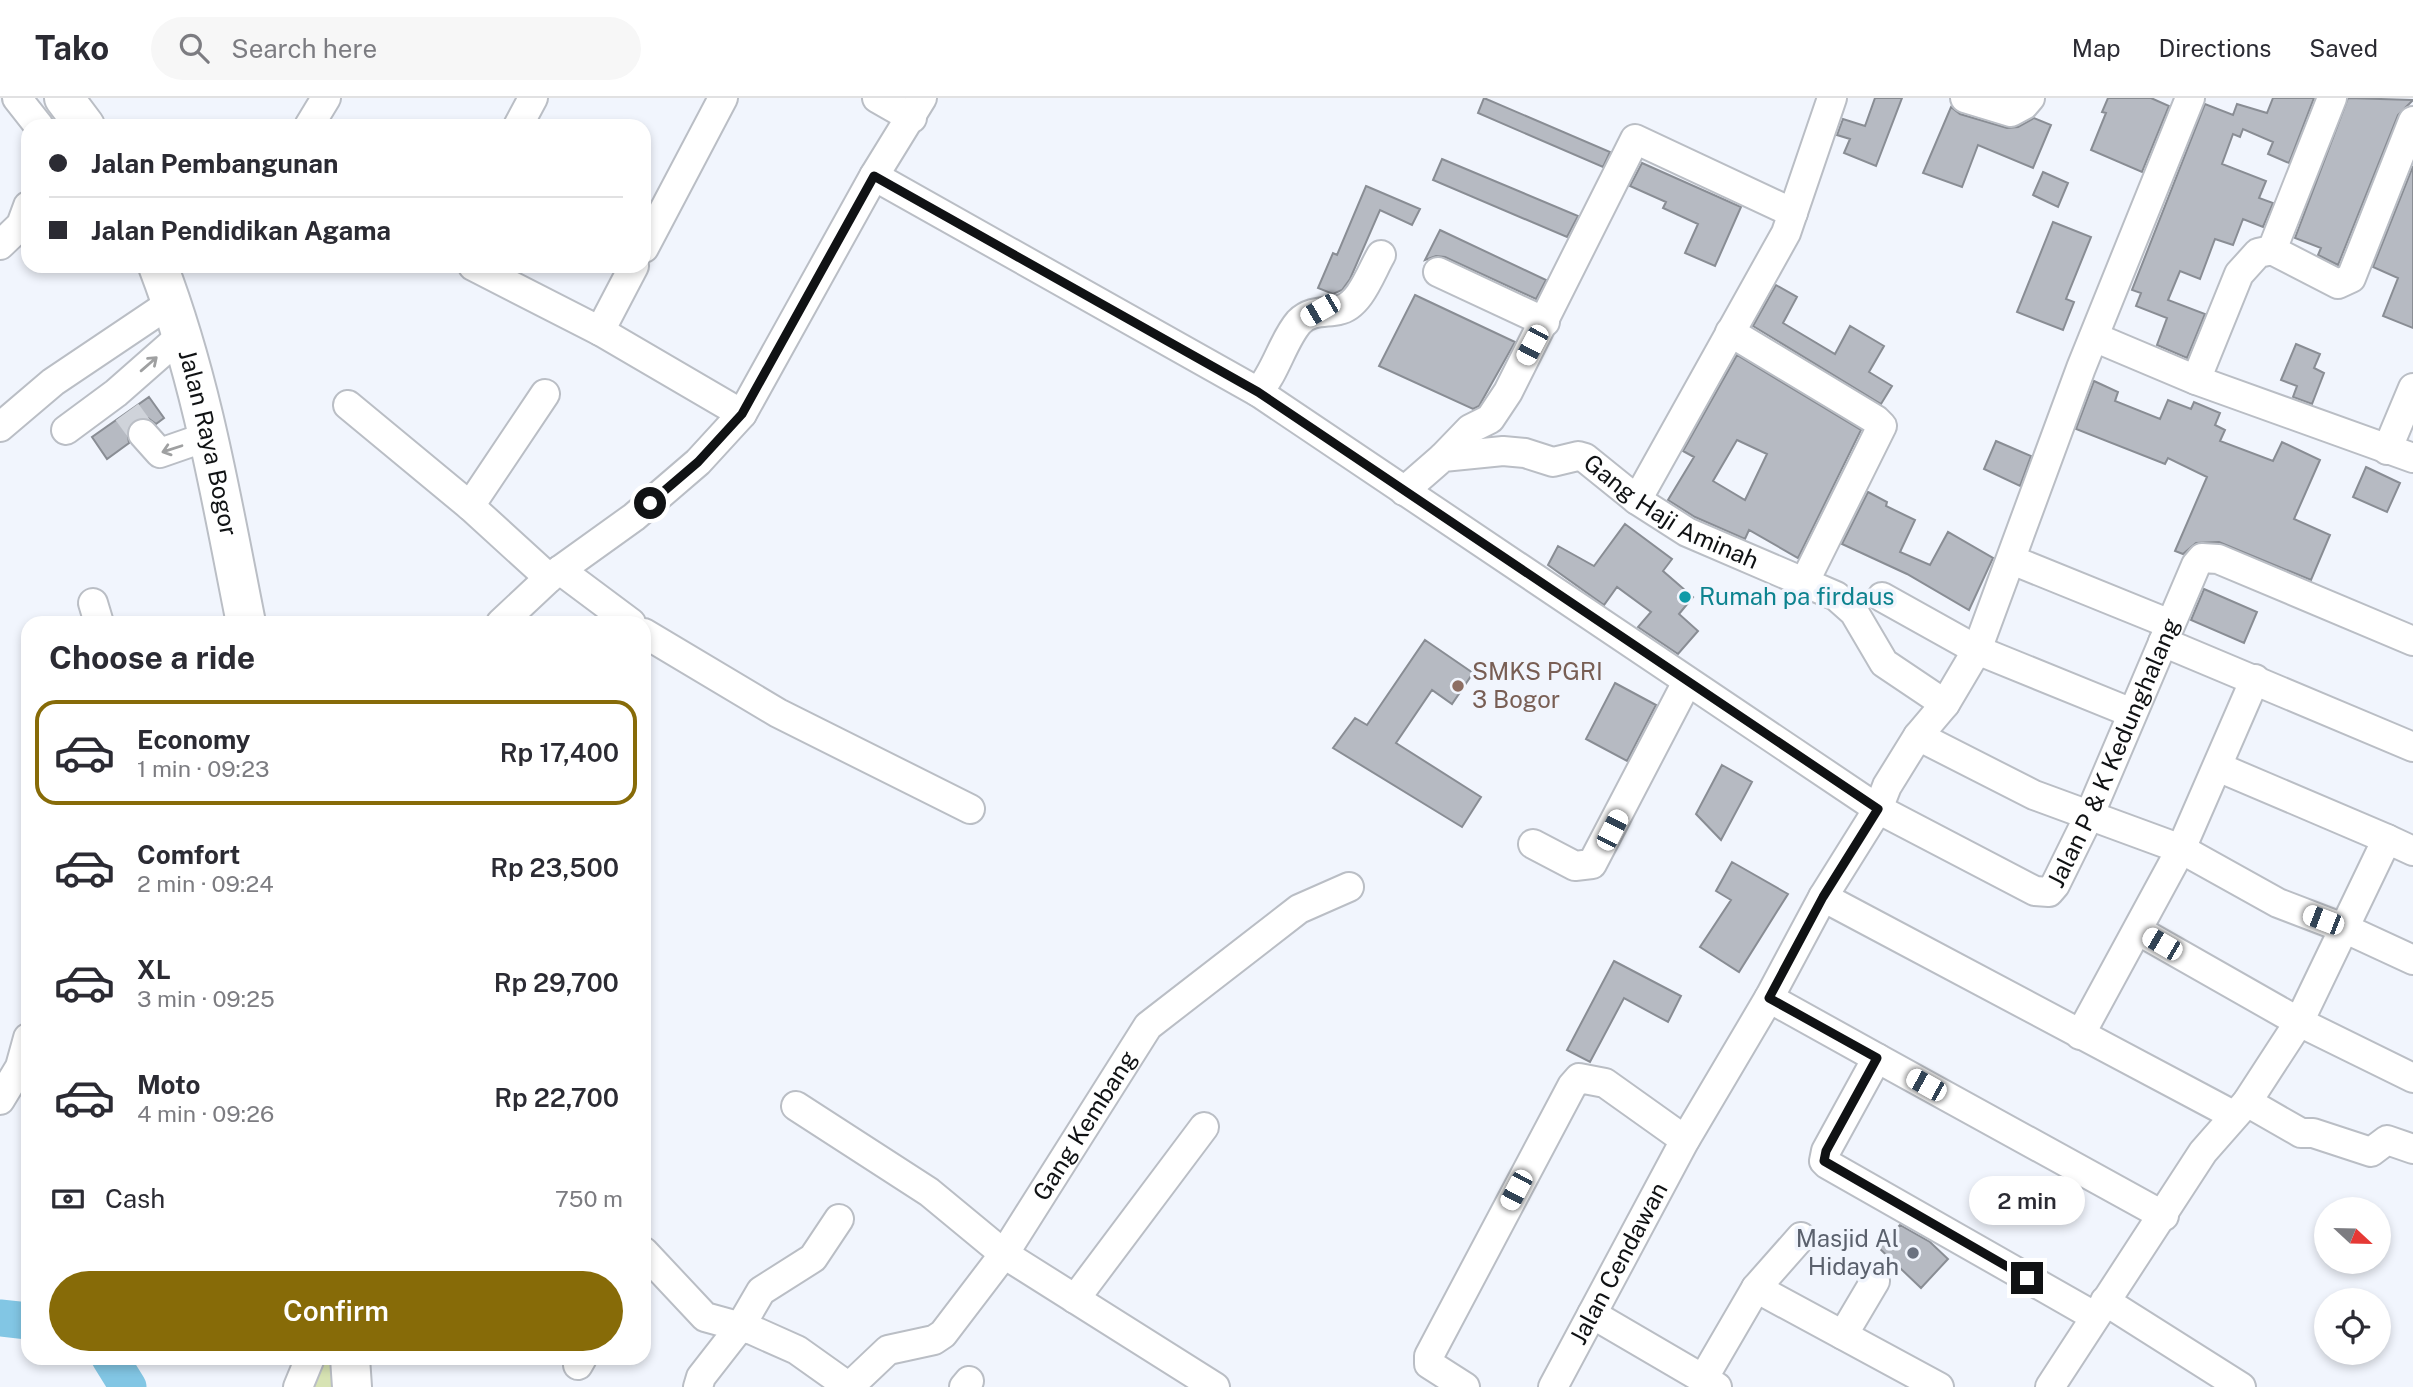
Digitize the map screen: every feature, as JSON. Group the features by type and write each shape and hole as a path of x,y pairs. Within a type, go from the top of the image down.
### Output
{"highway":[{"path":"64,98 80,119"},
{"name":"Jalan Raya Bogor","path":"161,273 177,318 209,436 245,616"},
{"path":"350,1365 352,1387"}],"street":[{"path":"17,98 34,119"},
{"path":"314,119 327,98"},
{"path":"521,119 533,98"},
{"path":"651,235 723,98"},
{"path":"509,616 555,574 634,517 680,478 742,414 874,176 917,108 877,98"},
{"path":"1637,500 1786,233 1832,98"},
{"path":"1965,98 2011,112 2030,98"},
{"name":"Jalan Cendawan","path":"1553,1387 1685,1140 1769,998 1823,897 1878,809 1887,786 1918,736 1945,704 1977,650 2094,337 2190,98"},
{"path":"2272,250 2332,98"},
{"path":"2196,380 2239,274 2258,253 2272,250 2338,284 2349,281 2413,121"},
{"path":"1404,491 1470,429 1490,419 1545,322 1635,139 1793,213"},
{"name":"Jalan P & K Kedunghalang","path":"874,176 1258,392 1878,809 2035,891 2045,893 2054,885 2089,816 2196,565 2208,556 2413,641"},
{"path":"0,245 21,225"},
{"path":"1258,392 1269,380 1299,322 1320,310 1340,310 1352,304 1381,255"},
{"path":"1438,272 1545,322"},
{"path":"487,273 600,331 742,414"},
{"path":"600,331 630,273"},
{"path":"66,430 128,413 177,318"},
{"path":"0,427 53,382 177,318"},
{"path":"1730,332 1877,420 1882,426 1805,581"},
{"path":"2094,337 2196,380 2400,454 2413,388"},
{"path":"470,506 545,394"},
{"path":"348,405 555,574 620,616"},
{"path":"128,413 160,453 209,436"},
{"name":"Gang Haji Aminah","path":"1443,457 1503,451 1525,453 1553,462 1581,456 1637,500 1687,531 1805,581 1848,605 1884,663 1945,704"},
{"path":"2012,560 2166,633 2255,679 2413,747"},
{"path":"1882,597 1977,650 2132,713"},
{"path":"651,637 778,713 970,809"},
{"path":"2080,1035 2139,931 2181,849 2255,679"},
{"path":"1532,844 1575,866 1592,863 1687,682"},
{"path":"1918,736 2034,795 2181,849 2278,903 2346,929 2413,960"},
{"path":"2218,767 2413,851"},
{"path":"2050,1387 2099,1308 2164,1216 2203,1152 2240,1109 2299,1022 2387,839"},
{"name":"Gang Kembang","path":"651,1260 705,1317 740,1326 797,1350 849,1387 888,1350 934,1340 943,1334 1004,1254 1148,1026 1299,909 1349,887"},
{"path":"1823,897 2080,1035 2240,1109 2301,1133 2313,1133 2371,1152 2387,1140 2413,1149"},
{"path":"2139,931 2299,1022 2413,1077"},
{"path":"1769,998 2164,1216"},
{"path":"1877,1058 1826,1151 1824,1161 2241,1387"},
{"path":"0,1100 21,1063"},
{"path":"1465,1387 1435,1370 1429,1364 1429,1356 1572,1086 1579,1078 1605,1083 1685,1140"},
{"path":"796,1107 929,1192 1004,1254 1215,1387"},
{"path":"1075,1299 1204,1127"},
{"path":"698,1387 701,1377 740,1326 761,1291 813,1258 839,1219"},
{"path":"1592,1314 1710,1383 1756,1288 1801,1237"},
{"path":"1843,1335 1875,1281"},
{"path":"1756,1288 1939,1387"},
{"path":"298,1387 307,1365"}],"green space":[{"path":"311,1365 345,1365 346,1387 304,1387"}],"building":[{"path":"1484,98 1610,152 1603,167 1478,113"},
{"path":"1875,98 1902,98 1876,166 1844,153 1850,139 1837,135 1843,119 1865,126"},
{"path":"2108,98 2151,98 2169,106 2142,172 2091,150 2106,113 2102,112"},
{"path":"2273,98 2314,98 2289,163 2268,154 2273,142 2243,129 2240,137 2233,134 2222,164 2266,181 2259,198 2273,203 2263,227 2243,219 2233,245 2215,239 2200,279 2180,271 2168,300 2205,314 2187,358 2157,345 2167,318 2136,306 2141,293 2132,290 2205,104 2233,115 2237,104 2267,113"},
{"path":"2348,98 2413,100 2398,115 2338,265 2318,255 2321,248 2295,238"},
{"path":"1951,107 1960,114 2007,128 2018,127 2034,118 2051,125 2033,168 1978,145 1962,187 1923,173"},
{"path":"1442,159 1578,216 1567,237 1433,180"},
{"path":"1642,163 1741,207 1715,266 1685,253 1698,224 1663,208 1666,202 1630,186"},
{"path":"2413,166 2413,328 2383,316 2398,278 2373,267"},
{"path":"2043,172 2068,183 2058,207 2033,195"},
{"path":"1366,186 1420,209 1412,225 1380,210 1350,279 1342,290 1333,294 1318,288 1333,253 1337,255"},
{"path":"2053,222 2091,237 2066,299 2074,302 2063,330 2017,312"},
{"path":"1440,230 1546,280 1536,299 1445,257 1436,256 1425,260"},
{"path":"1776,285 1797,297 1783,323 1835,354 1850,326 1884,346 1869,372 1892,386 1881,404 1753,326"},
{"path":"1415,295 1515,342 1479,406 1473,409 1379,366"},
{"path":"2296,344 2320,354 2314,368 2324,373 2312,404 2293,397 2297,386 2281,380"},
{"path":"1737,355 1861,430 1798,558 1749,530 1745,539 1695,517 1668,500 1694,457 1683,451","holes":["1737,440 1767,454 1745,500 1713,481"]},
{"path":"2094,381 2118,392 2115,401 2160,419 2168,400 2191,409 2194,402 2220,413 2215,425 2225,430 2220,441 2273,461 2282,442 2320,460 2294,519 2330,535 2311,580 2219,542 2196,543 2183,554 2175,551 2207,477 2168,458 2165,464 2076,429"},
{"path":"149,397 164,418 156,424 148,418 132,421 127,429 129,443 107,459 92,437"},
{"path":"1996,441 2031,456 2020,486 1984,469"},
{"path":"2366,467 2400,483 2387,512 2353,497"},
{"path":"1868,492 1887,502 1886,506 1915,520 1900,552 1930,565 1948,532 1993,558 1969,610 1907,574 1842,544"},
{"path":"1625,524 1672,559 1663,571 1693,597 1679,614 1698,631 1678,654 1638,627 1651,612 1617,587 1604,605 1548,565 1558,546 1594,566"},
{"path":"2204,589 2257,612 2244,643 2191,620"},
{"path":"1425,640 1473,673 1452,704 1432,690 1396,743 1481,797 1462,827 1333,748 1355,718 1367,725"},
{"path":"1615,683 1656,705 1627,761 1586,739"},
{"path":"1722,765 1752,782 1721,840 1696,814"},
{"path":"1732,862 1788,894 1739,972 1700,947 1731,900 1716,891"},
{"path":"1614,961 1681,996 1668,1022 1624,998 1590,1062 1567,1050"},
{"name":"Masjid Al Hidayah","path":"1900,1225 1930,1242 1948,1259 1921,1288 1878,1247"}],"waterway":[{"path":"0,1318 21,1320"},
{"path":"114,1365 128,1387"}],"tunnel":[{"path":"127,412 143,434"}],"place":[{"name":"Rumah pa firdaus","path":"1685,597"},
{"name":"SMKS PGRI 3 Bogor","path":"1458,686"},
{"name":"Masjid Al Hidayah","path":"1913,1253"}],"route":[{"path":"650,503 698,462 742,414 874,176 1258,392 1878,809 1823,897 1769,998 1877,1058 1826,1151 1824,1161 2027,1278"}]}
